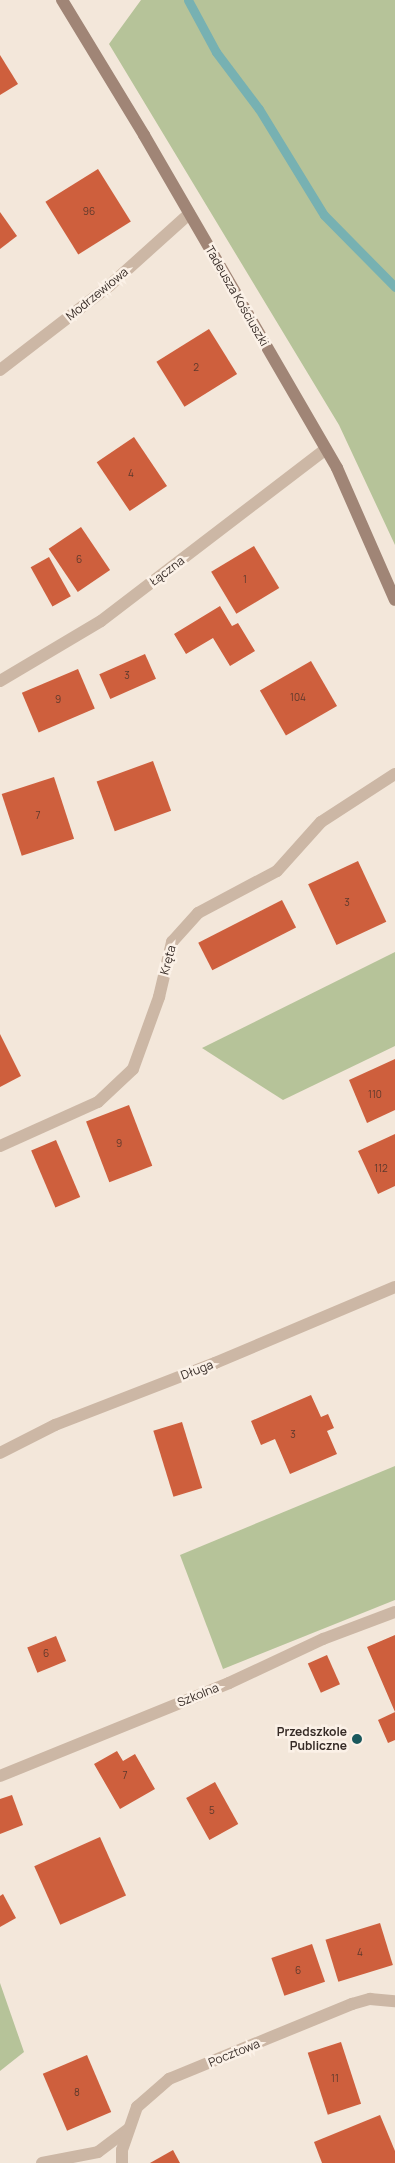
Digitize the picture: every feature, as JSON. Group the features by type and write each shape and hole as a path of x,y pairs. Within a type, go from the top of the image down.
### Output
{"street":[{"name":"Tadeusza Kościuszki","path":"62,0 190,214 326,449 395,600"},
{"name":"Modrzewiowa","path":"0,370 109,286 190,214"},
{"name":"Łączna","path":"0,681 101,621 326,449"},
{"name":"Kręta","path":"0,1146 98,1102 133,1069 160,997 172,942 198,913 277,871 322,822 395,774"},
{"name":"Długa","path":"0,1453 55,1425 215,1363 395,1287"},
{"name":"Szkolna","path":"0,1776 229,1683 323,1639 395,1612"},
{"name":"Pocztowa","path":"122,2163 122,2150 137,2107 169,2079 352,2004 370,1999 395,2000"},
{"path":"42,2163 98,2152 129,2129"}],"green space":[{"path":"141,0 395,0 395,545 339,425 109,44"},
{"path":"395,952 395,1046 283,1100 202,1048"},
{"path":"395,1466 395,1600 223,1669 180,1555"},
{"path":"0,1983 24,2052 0,2071"}],"building":[{"path":"0,55 18,84 0,95"},
{"path":"98,169 131,222 78,254 45,202"},
{"path":"0,212 17,236 0,249"},
{"path":"209,329 237,374 185,407 156,362"},
{"path":"134,437 167,486 130,511 97,462"},
{"path":"81,527 110,570 78,592 49,549"},
{"path":"254,546 279,588 236,614 211,572"},
{"path":"49,557 71,596 52,607 31,567"},
{"path":"220,606 232,626 238,623 255,651 230,666 213,638 186,654 174,634"},
{"path":"145,654 156,679 110,699 99,674"},
{"path":"311,661 337,706 286,736 260,690"},
{"path":"78,669 95,709 39,732 22,693"},
{"path":"153,761 171,811 115,831 97,782"},
{"path":"54,777 74,839 22,856 2,794"},
{"path":"358,861 386,922 336,945 308,884"},
{"path":"282,900 296,928 212,970 198,943"},
{"path":"0,1034 21,1076 0,1087"},
{"path":"395,1059 395,1110 367,1123 349,1080"},
{"path":"129,1105 152,1166 109,1182 86,1121"},
{"path":"395,1134 395,1186 378,1194 358,1151"},
{"path":"56,1140 80,1197 55,1208 31,1151"},
{"path":"311,1395 321,1417 328,1414 334,1428 327,1431 337,1454 290,1474 275,1439 261,1445 251,1421"},
{"path":"182,1422 202,1488 173,1497 153,1431"},
{"path":"395,1635 395,1712 367,1647"},
{"path":"56,1636 66,1661 37,1673 27,1648"},
{"path":"327,1655 340,1684 321,1693 308,1664"},
{"path":"395,1712 395,1740 388,1743 378,1720"},
{"path":"117,1751 123,1761 135,1754 155,1789 120,1809 94,1764"},
{"path":"215,1782 238,1824 209,1840 186,1798"},
{"path":"12,1795 23,1825 0,1834 0,1799"},
{"path":"100,1837 126,1895 60,1925 34,1866"},
{"path":"3,1894 16,1918 0,1927 0,1896"},
{"path":"380,1923 393,1965 338,1982 325,1940"},
{"path":"312,1944 325,1982 284,1996 271,1958"},
{"path":"341,2042 361,2104 328,2115 308,2053"},
{"path":"87,2055 111,2112 67,2131 43,2074"},
{"path":"380,2115 395,2151 395,2163 322,2163 314,2142"},
{"path":"173,2150 180,2163 150,2163"}],"waterway":[{"path":"188,0 216,52 259,109 324,215 395,287"}],"place":[{"name":"Przedszkole Publiczne","path":"357,1739"}]}
